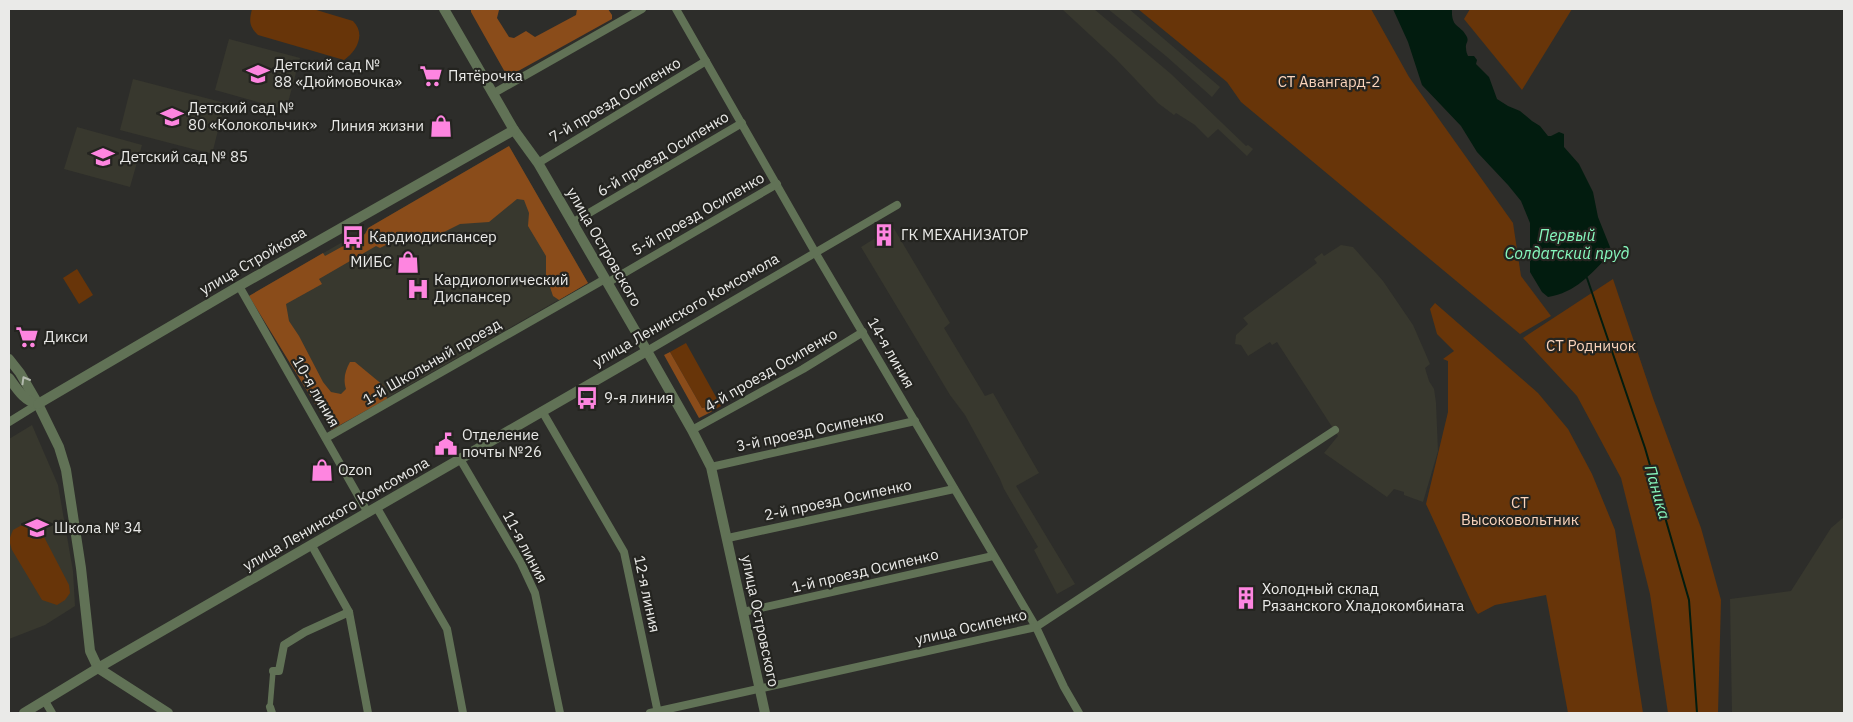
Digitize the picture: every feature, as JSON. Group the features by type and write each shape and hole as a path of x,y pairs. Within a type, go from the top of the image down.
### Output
{"street":[{"name":"улица Островского","path":"444,9 514,130 538,164 647,350 692,430 710,467 728,538 765,713"},
{"path":"494,93 642,9"},
{"name":"14-я линия","path":"676,9 815,252 1036,627 1064,687 1079,713"},
{"name":"7-й проезд Осипенко","path":"538,164 706,61"},
{"name":"6-й проезд Осипенко","path":"572,223 742,123"},
{"name":"улица Стройкова","path":"9,422 239,286 514,130"},
{"name":"5-й проезд Осипенко","path":"606,281 777,184"},
{"name":"улица Ленинского Комсомола","path":"24,713 98,668 312,546 897,205"},
{"name":"1-й Школьный проезд","path":"326,438 606,281"},
{"name":"10-я линия","path":"239,286 326,438 447,628 463,713"},
{"name":"4-й проезд Осипенко","path":"692,430 803,369 863,332"},
{"path":"9,359 20,373 38,404 59,448 66,470 81,568 90,651 98,668 163,712"},
{"path":"9,378 22,396 30,402 38,404"},
{"name":"12-я линия","path":"542,411 624,552 655,713"},
{"name":"3-й проезд Осипенко","path":"710,467 915,421"},
{"name":"улица Осипенко","path":"655,713 1036,627 1335,430"},
{"name":"11-я линия","path":"460,459 521,563 535,593 560,713"},
{"name":"2-й проезд Осипенко","path":"728,538 954,489"},
{"path":"312,546 349,612 368,713"},
{"name":"1-й проезд Осипенко","path":"743,612 994,556"},
{"path":"271,710 273,671 279,671 284,645 304,632 349,612"},
{"path":"45,701 52,713"}],"shaded area":[{"path":"471,9 501,9 497,18 509,37 514,38 526,31 535,37 576,15 577,9 608,9 612,19 511,75 506,74"},
{"path":"1062,9 1094,9 1171,74 1246,146 1248,145 1253,149 1247,156 1218,129 1208,138 1195,125 1176,113 1174,115 1158,103 1116,59"},
{"path":"1108,9 1129,9 1220,87 1212,97 1166,56"},
{"name":"Детский сад № 88 «Дюймовочка»","path":"229,39 300,58 286,110 215,90"},
{"name":"Детский сад № 80 «Колокольчик»","path":"133,79 225,103 212,154 120,130"},
{"name":"Детский сад № 85","path":"77,127 142,145 130,187 64,169"},
{"name":"Кардиологический Диспансер","path":"509,146 588,283 331,430 249,296 346,240 351,242 365,234 368,228"},
{"path":"509,146 588,283 559,300 553,296 546,275 546,256 528,226 529,213 524,200 517,199 489,222 460,224 428,240 420,238 411,232 380,248 376,246 319,279 322,284 286,304 289,321 323,382 331,392 341,394 346,389 345,375 350,362 355,362 384,386 387,399 331,430 249,296 323,253 325,256 365,234 368,228"},
{"path":"893,227 950,323 944,328 985,396 993,393 1039,473 1016,486 1075,584 1057,594 1034,550 1038,547 1004,489 965,415 950,395 861,247"},
{"path":"1341,245 1353,247 1383,281 1413,325 1430,364 1425,368 1434,389 1438,451 1423,502 1394,489 1387,497 1324,453 1338,436 1277,342 1272,345 1270,342 1248,356 1241,345 1235,344 1236,335 1248,324 1243,318 1317,263 1314,259 1322,253 1324,256"},
{"path":"670,352 702,408 708,407 711,412 699,418 664,355"},
{"name":"Школа № 34","path":"32,425 58,485 73,571 75,606 45,625 9,639 9,439"},
{"path":"1844,517 1844,713 1732,713 1730,599 1791,591 1831,528"}],"green space":[{"path":"252,9 313,9 353,21 359,31 358,42 353,52 344,60 258,35 250,23"},
{"name":"СТ Авангард-2","path":"1138,9 1371,9 1409,77 1513,223 1521,276 1551,316 1520,334 1241,102 1227,82"},
{"path":"1470,9 1572,9 1522,90 1464,19"},
{"path":"77,269 93,295 79,304 63,278"},
{"name":"СТ Родничок","path":"1613,279 1653,398 1701,528 1721,600 1718,713 1668,713 1650,594 1621,478 1577,396 1523,338"},
{"name":"СТ Высоковольтник","path":"1435,303 1538,393 1568,429 1592,474 1615,530 1643,713 1568,713 1546,595 1495,605 1478,614 1475,610 1426,504 1448,412 1448,361 1443,359 1454,351 1437,334 1430,309"},
{"path":"686,343 721,406 711,412 708,407 702,408 670,352"},
{"path":"22,525 34,526 42,533 69,585 70,593 65,600 57,605 42,600 12,550 9,540 13,530"}],"water":[{"name":"Первый Солдатский пруд","path":"1393,9 1452,9 1453,20 1467,37 1466,51 1468,56 1474,56 1477,60 1476,64 1489,77 1497,99 1520,111 1540,126 1548,136 1559,132 1564,134 1564,147 1579,164 1593,192 1598,217 1612,252 1591,274 1576,286 1558,295 1548,297 1542,292 1530,272 1530,223 1521,201 1477,152 1461,126 1422,85 1408,42"}],"waterway":[{"name":"Паника","path":"1587,278 1645,448 1689,600 1697,713"}],"place":[{"name":"Детский сад № 88 «Дюймовочка»","path":"258,74"},
{"name":"Пятёрочка","path":"431,76"},
{"name":"Детский сад № 80 «Колокольчик»","path":"172,117"},
{"name":"Линия жизни","path":"441,126"},
{"name":"Детский сад № 85","path":"103,157"},
{"name":"ГК МЕХАНИЗАТОР","path":"884,235"},
{"name":"Кардиодиспансер","path":"353,237"},
{"name":"МИБС","path":"408,262"},
{"name":"Кардиологический Диспансер","path":"418,289"},
{"name":"Дикси","path":"27,337"},
{"name":"9-я линия","path":"587,398"},
{"name":"Отделение почты №26","path":"446,444"},
{"name":"Ozon","path":"322,470"},
{"name":"Школа № 34","path":"37,528"},
{"name":"Холодный склад Рязанского Хладокомбината","path":"1246,598"}]}
